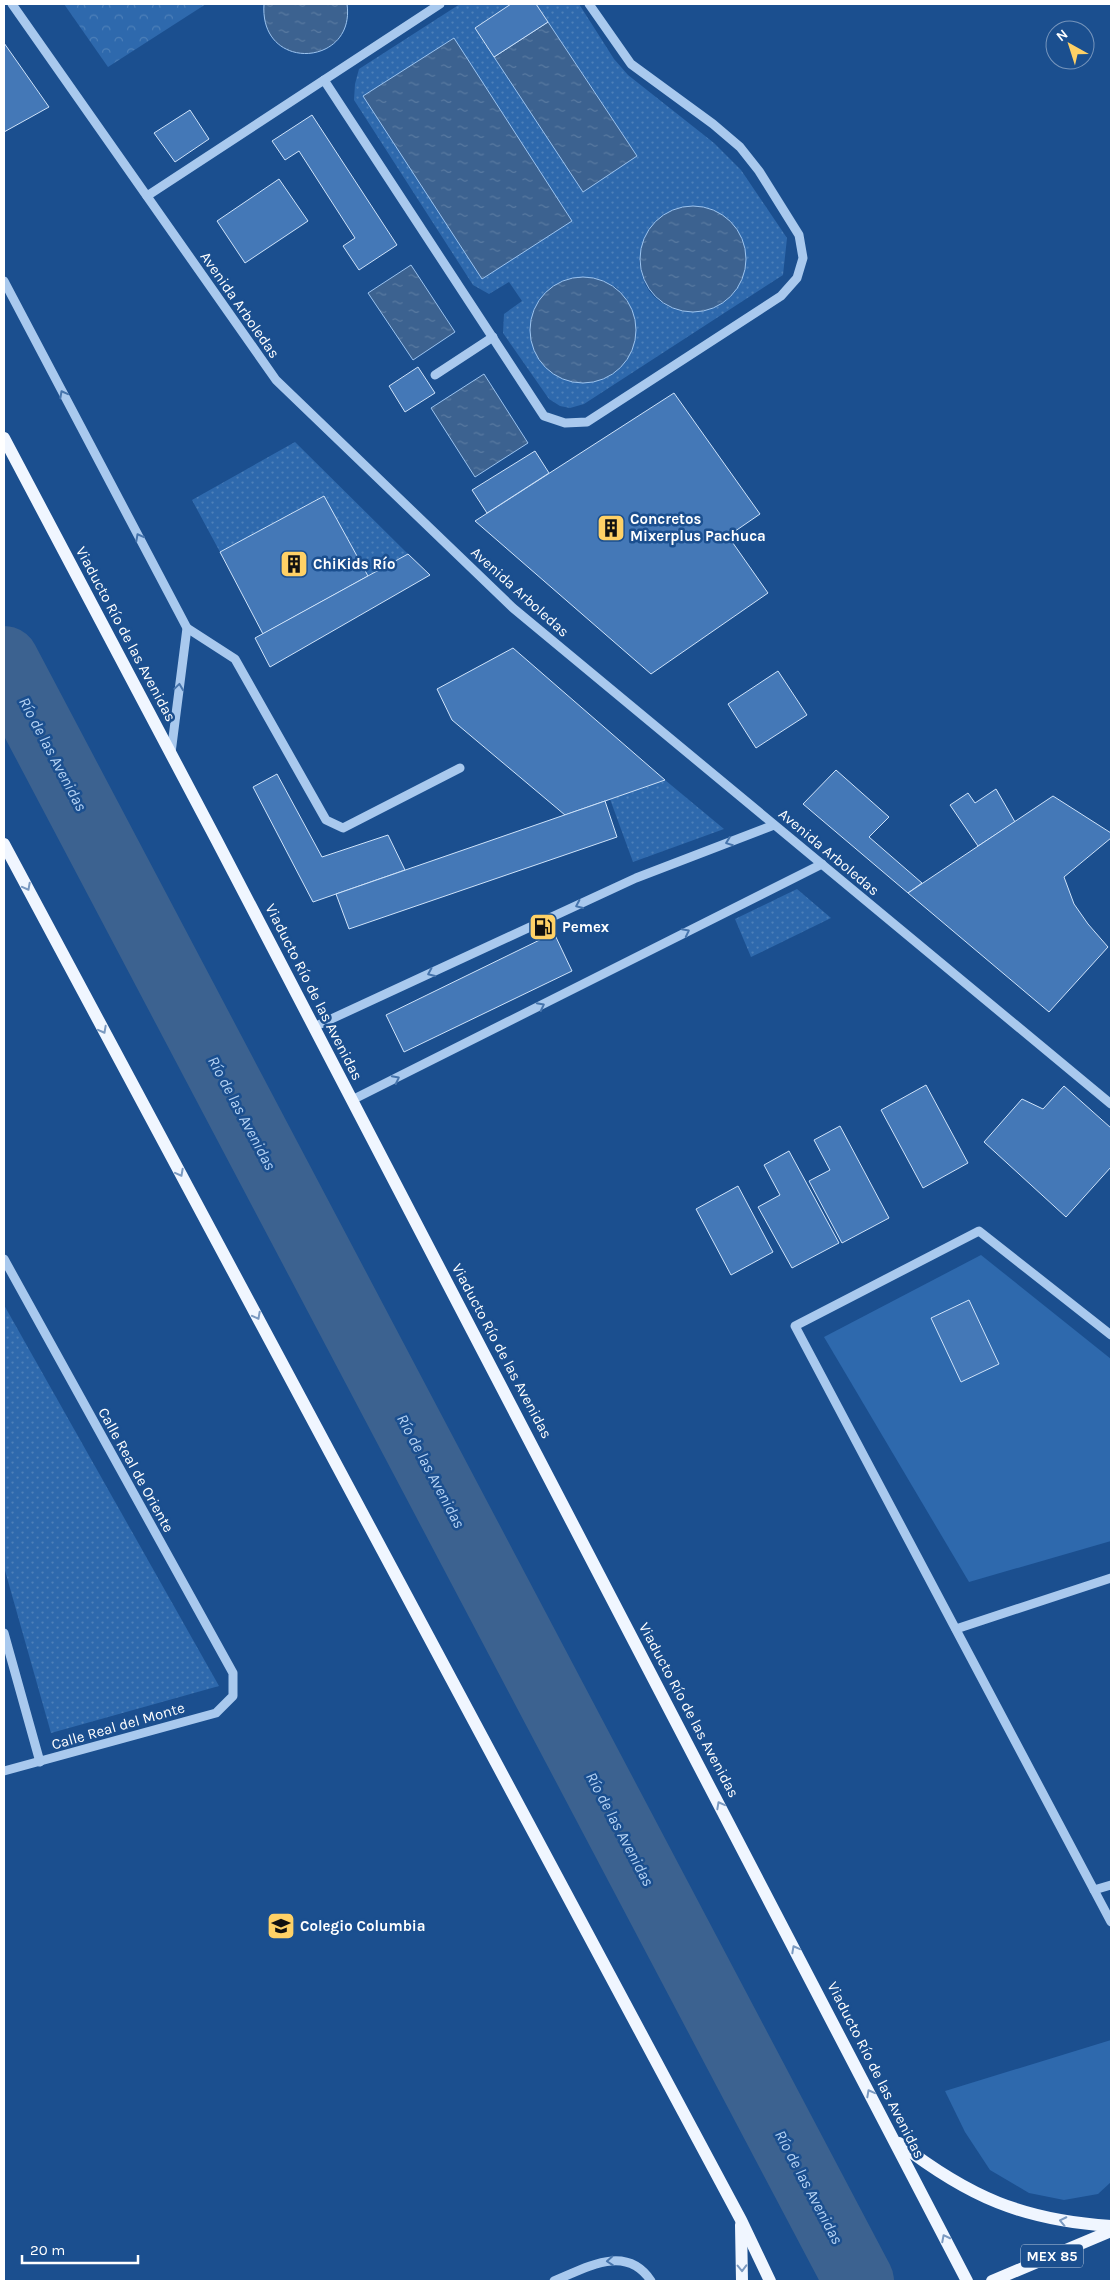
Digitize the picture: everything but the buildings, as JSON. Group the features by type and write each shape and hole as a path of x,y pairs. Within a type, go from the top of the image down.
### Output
{"main road":[{"name":"Viaducto Río de las Avenidas","path":"4,438 171,753 967,2281"},
{"path":"4,844 741,2220 770,2281"},
{"path":"895,2140 934,2170 977,2194 1023,2212 1072,2223 1111,2226"},
{"path":"741,2220 742,2281"},
{"name":"MEX 85","path":"992,2281 1111,2231"}],"street":[{"name":"Avenida Arboledas","path":"12,4 276,380 513,608 1111,1104"},
{"path":"147,196 440,4"},
{"path":"324,80 544,416 565,423 587,422 781,296 797,278 803,258 799,234 759,171 740,147 631,64 589,4"},
{"path":"4,281 187,628 235,658 326,820 342,828 460,768"},
{"path":"435,375 493,338"},
{"path":"171,753 187,628"},
{"path":"314,1028 636,878 774,824"},
{"path":"352,1100 822,864"},
{"path":"1111,1335 979,1231 795,1326 1111,1922"},
{"name":"Calle Real de Oriente","path":"4,1259 233,1673 233,1696"},
{"path":"956,1629 1111,1578"},
{"path":"4,1633 40,1762"},
{"name":"Calle Real del Monte","path":"4,1772 216,1713 233,1696"},
{"path":"1094,1890 1111,1885"},
{"path":"554,2281 605,2261 626,2261 646,2273 651,2281"}],"green space":[{"path":"64,4 206,4 108,67"},
{"path":"460,4 511,4 475,28 583,191 637,156 536,4 579,4 614,59 628,75 714,143 741,170 787,238 783,275 584,404 570,408 560,406 549,399 503,333 504,314 522,301 509,282 489,294 473,285 354,100 355,84 359,69","holes":["639,260 740,283 734,293 720,305 699,312 678,310 658,300 650,292 644,281","602,280 617,288 628,301 532,313 546,293 561,284"]},
{"path":"295,442 408,554 368,576 323,496 220,552 192,500"},
{"path":"665,780 724,829 633,862 610,799"},
{"path":"797,889 831,918 751,957 735,919"},
{"path":"981,1255 1111,1359 1111,1541 969,1582 824,1337"},
{"path":"4,1305 219,1686 51,1733 4,1567"},
{"path":"1111,2040 1111,2182 1098,2194 1064,2200 1029,2193 990,2170 965,2132 945,2091"}],"water":[{"path":"264,4 347,4 346,25 337,40 323,50 307,54 290,51 276,42 266,26"},
{"path":"548,22 637,156 583,192 494,57"},
{"path":"454,38 572,221 482,279 363,96"},
{"path":"693,206 713,210 731,221 742,239 746,259 742,279 731,297 713,308 693,312 673,308 655,297 644,279 640,259 644,239 655,221 673,210"},
{"path":"411,265 455,332 413,360 368,293"},
{"path":"583,277 603,281 621,292 632,310 636,330 632,350 621,368 603,379 583,383 563,379 545,368 534,350 530,330 534,310 545,292 563,281"},
{"path":"484,374 528,443 475,477 431,408"}],"waterway":[{"name":"Río de las Avenidas","path":"4,661 859,2281"}],"place":[{"name":"Concretos Mixerplus Pachuca","path":"611,528"},
{"name":"ChiKids Río","path":"294,564"},
{"name":"Pemex","path":"543,927"},
{"name":"Colegio Columbia","path":"281,1926"}]}
